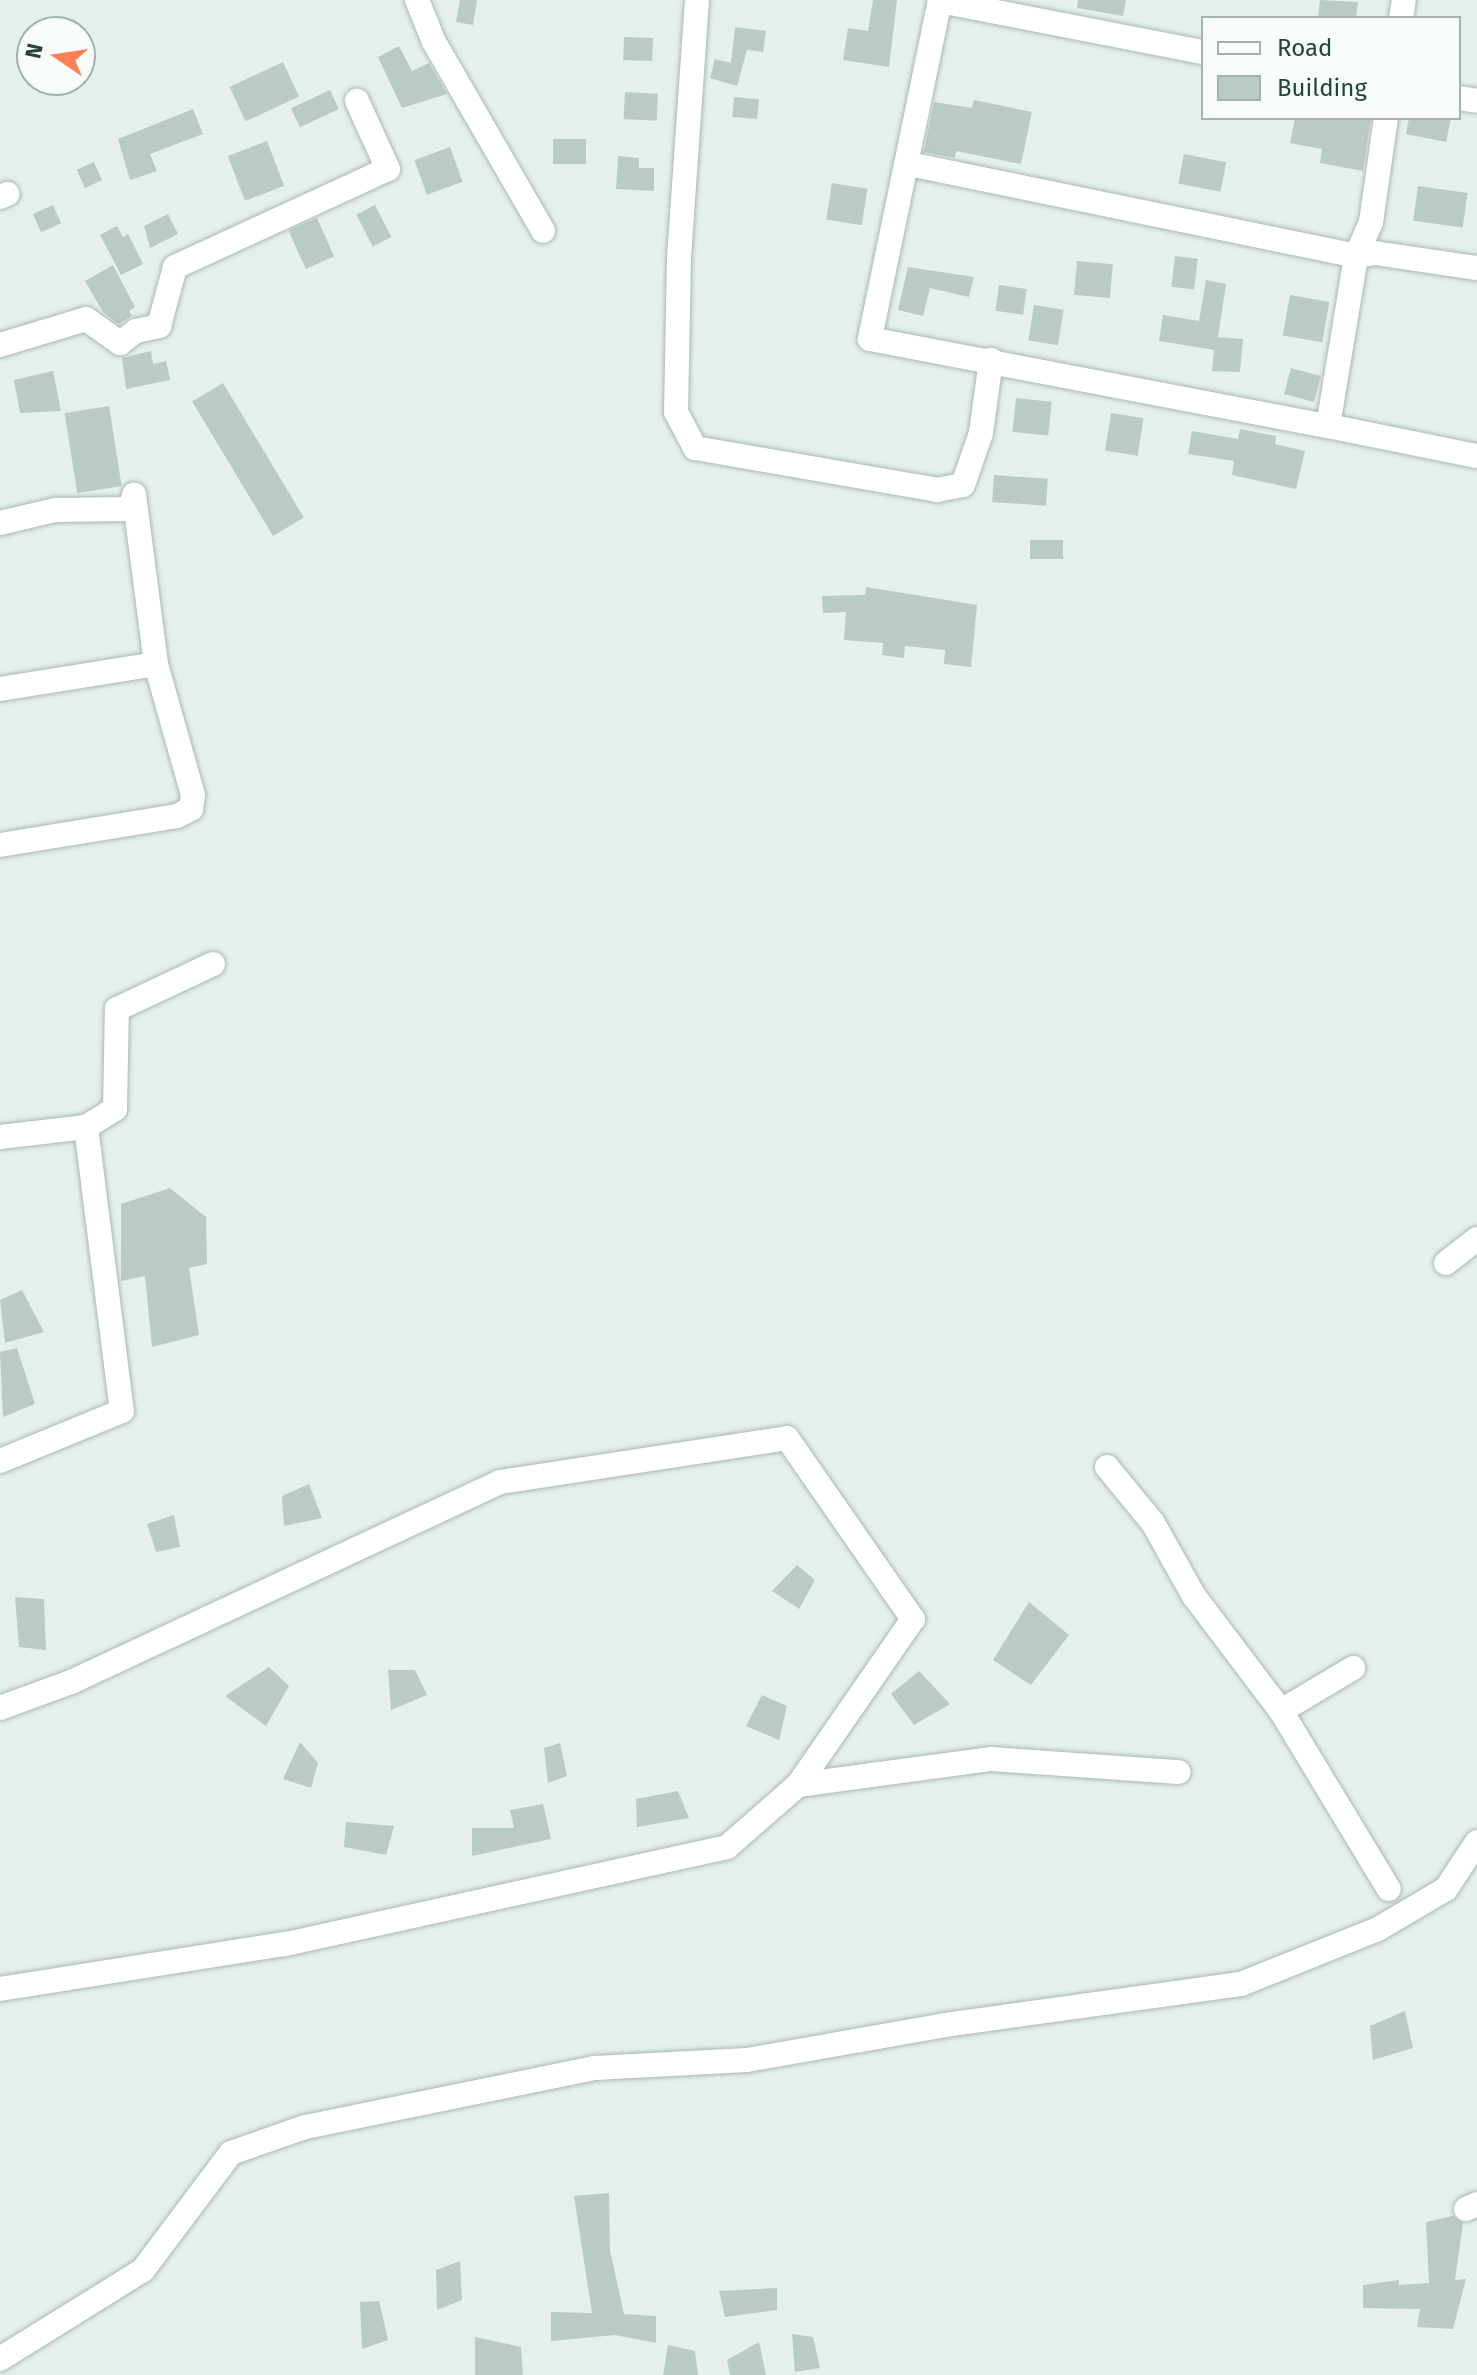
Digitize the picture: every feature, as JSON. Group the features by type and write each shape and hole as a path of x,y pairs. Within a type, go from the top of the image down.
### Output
{"street":[{"path":"417,0 434,42 543,231"},
{"path":"697,0 679,258 676,412 695,448 937,490 963,485 981,433 991,360"},
{"path":"1201,52 940,0 909,164 870,339 1477,456"},
{"path":"0,345 86,319 120,343 136,331 159,326 175,267 388,169 357,101"},
{"path":"1328,426 1356,256 1371,222 1386,120"},
{"path":"909,164 1356,256 1375,253 1477,268"},
{"path":"0,523 55,510 130,509 134,495 156,664 193,795 191,809 177,816 0,845"},
{"path":"0,689 156,664"},
{"path":"0,1137 86,1127 115,1109 117,1009 213,964"},
{"path":"0,1461 122,1411 86,1127"},
{"path":"1446,1263 1477,1239"},
{"path":"0,1708 71,1682 500,1482 787,1438 913,1619 798,1785 727,1847 284,1944 0,1989"},
{"path":"1107,1467 1153,1523 1194,1596 1281,1711 1389,1889"},
{"path":"1281,1711 1353,1668"},
{"path":"798,1785 991,1759 1179,1772"},
{"path":"0,2359 143,2270 231,2153 305,2127 595,2068 747,2060 945,2025 1241,1984 1378,1929 1446,1889 1477,1842"}],"building":[{"path":"460,0 477,0 473,25 456,22"},
{"path":"873,0 897,0 889,67 843,60 848,28 868,31"},
{"path":"1078,0 1126,0 1123,16 1077,8"},
{"path":"1320,0 1358,2 1356,16 1318,16"},
{"path":"735,27 766,31 763,52 747,50 737,86 710,78 715,59 731,63"},
{"path":"624,37 653,38 652,61 623,60"},
{"path":"399,46 412,71 429,63 447,94 402,108 378,57"},
{"path":"283,62 299,96 246,121 230,87"},
{"path":"330,90 339,109 300,127 291,108"},
{"path":"625,92 658,94 657,121 624,119"},
{"path":"734,97 759,99 757,119 732,117"},
{"path":"974,100 1032,112 1021,164 956,151 955,158 924,152 934,102 972,108"},
{"path":"193,109 203,134 150,154 157,171 130,180 118,139"},
{"path":"1295,120 1371,120 1363,171 1320,163 1322,149 1290,143"},
{"path":"1409,120 1451,120 1446,142 1406,134"},
{"path":"553,139 586,139 586,164 553,164"},
{"path":"267,141 284,186 245,201 228,156"},
{"path":"450,147 463,182 427,195 414,160"},
{"path":"1184,154 1226,162 1220,192 1178,183"},
{"path":"618,156 639,158 639,168 654,168 654,191 616,189"},
{"path":"94,162 102,180 85,188 77,170"},
{"path":"832,183 868,189 862,225 826,220"},
{"path":"1418,186 1468,193 1463,228 1413,221"},
{"path":"53,205 61,223 41,232 33,214"},
{"path":"375,205 391,237 373,247 356,215"},
{"path":"168,214 178,234 150,248 144,226"},
{"path":"317,218 334,256 306,269 289,231"},
{"path":"117,226 123,237 128,234 143,264 121,275 100,235"},
{"path":"1175,256 1198,259 1194,290 1171,287"},
{"path":"1077,261 1113,264 1110,298 1074,295"},
{"path":"113,265 135,307 129,311 132,316 118,324 103,312 85,281"},
{"path":"908,267 974,277 969,297 930,288 923,316 898,310"},
{"path":"1206,280 1226,284 1218,337 1243,339 1240,372 1212,371 1214,350 1159,341 1163,315 1199,321"},
{"path":"999,285 1027,289 1023,315 995,311"},
{"path":"1290,295 1329,302 1322,342 1283,335"},
{"path":"1034,305 1064,310 1058,345 1028,341"},
{"path":"151,351 153,364 166,361 170,380 126,389 122,358"},
{"path":"1291,368 1321,376 1314,402 1284,394"},
{"path":"53,371 61,411 20,413 14,380"},
{"path":"223,383 304,518 273,536 192,402"},
{"path":"1016,398 1052,402 1048,436 1012,432"},
{"path":"109,406 122,486 77,493 65,413"},
{"path":"1111,413 1144,418 1138,456 1105,451"},
{"path":"1240,429 1276,436 1275,444 1305,451 1296,489 1232,475 1234,461 1188,454 1192,431 1238,439"},
{"path":"994,475 1048,479 1046,506 992,502"},
{"path":"1030,540 1063,540 1063,559 1030,559"},
{"path":"866,587 977,605 971,667 944,664 945,650 905,646 904,658 882,655 883,643 844,640 846,612 823,613 822,596 865,595"},
{"path":"170,1188 206,1217 207,1264 189,1268 199,1335 152,1347 145,1276 121,1281 121,1204"},
{"path":"22,1290 44,1332 5,1343 0,1300"},
{"path":"17,1348 35,1404 3,1417 0,1352"},
{"path":"309,1484 322,1518 284,1526 282,1496"},
{"path":"174,1515 180,1547 156,1552 147,1524"},
{"path":"797,1565 815,1580 799,1609 772,1591"},
{"path":"15,1597 44,1599 46,1650 19,1647"},
{"path":"1029,1602 1069,1635 1031,1685 993,1660"},
{"path":"269,1667 289,1686 266,1726 225,1696"},
{"path":"388,1670 415,1670 427,1695 391,1710"},
{"path":"919,1671 950,1704 914,1725 891,1694"},
{"path":"762,1695 787,1706 779,1740 746,1726"},
{"path":"300,1742 318,1763 311,1788 283,1779"},
{"path":"560,1743 567,1776 548,1783 544,1748"},
{"path":"678,1791 689,1818 637,1827 636,1799"},
{"path":"543,1804 551,1839 472,1856 472,1828 514,1828 510,1810"},
{"path":"346,1822 394,1826 386,1855 344,1847"},
{"path":"1405,2011 1413,2048 1373,2060 1370,2026"},
{"path":"609,2193 610,2250 624,2314 656,2316 656,2343 615,2335 551,2341 551,2312 592,2313 574,2196"},
{"path":"1453,2216 1463,2223 1455,2280 1466,2279 1453,2329 1417,2327 1420,2309 1363,2308 1363,2285 1399,2280 1399,2285 1429,2283 1426,2222"},
{"path":"460,2261 462,2300 437,2310 436,2270"},
{"path":"777,2288 777,2310 725,2317 719,2291"},
{"path":"379,2301 388,2340 362,2349 360,2302"},
{"path":"792,2334 813,2337 820,2368 795,2372"},
{"path":"475,2337 521,2347 523,2375 475,2375"},
{"path":"759,2342 766,2375 730,2375 727,2360"},
{"path":"668,2345 695,2351 698,2375 663,2375"}]}
